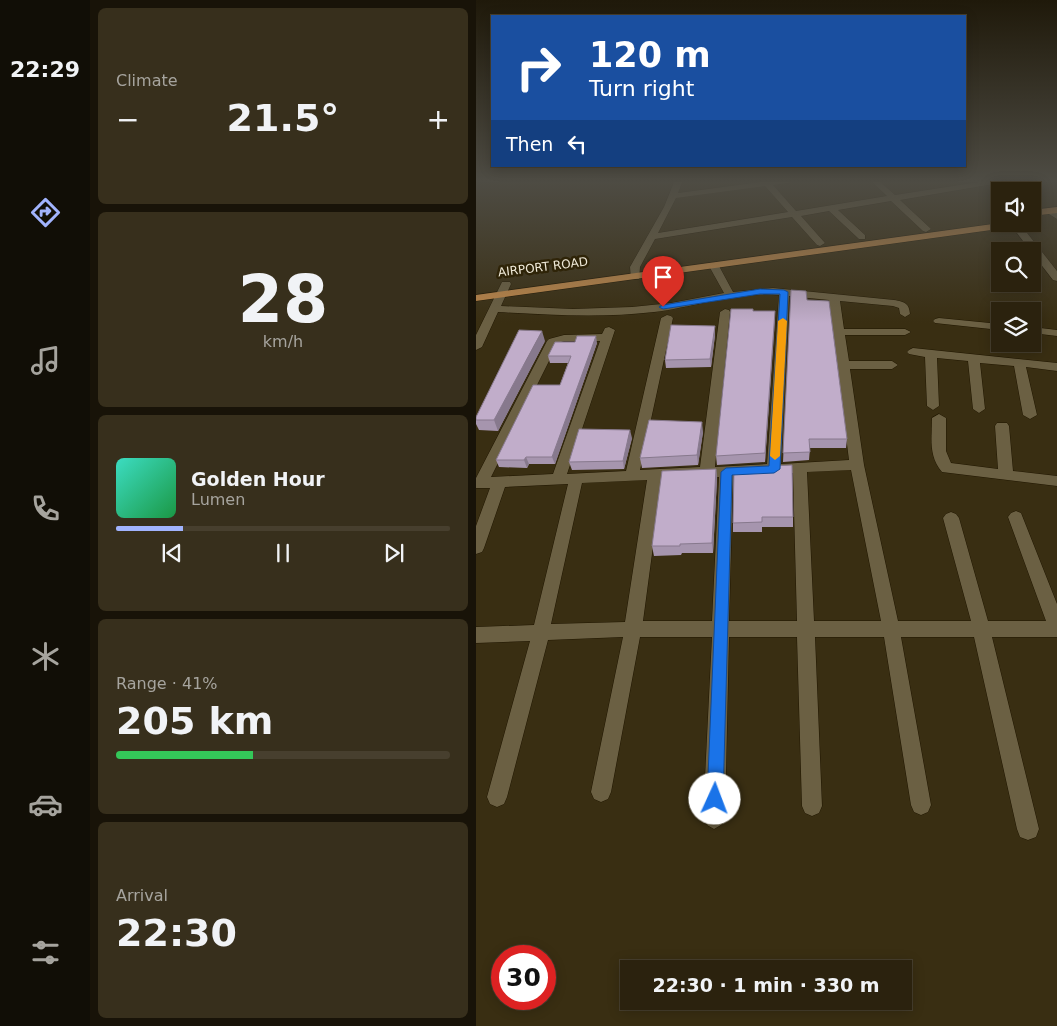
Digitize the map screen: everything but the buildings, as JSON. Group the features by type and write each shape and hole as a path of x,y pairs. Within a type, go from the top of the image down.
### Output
{"main road":[{"path":"476,298 504,290 934,228"},
{"path":"635,272 714,266 986,228"},
{"name":"AIRPORT ROAD","path":"476,288 504,290"}],"street":[{"path":"635,272 656,228"},
{"path":"650,237 707,228"},
{"path":"807,228 820,243"},
{"path":"852,228 862,237"},
{"path":"1020,232 1057,278"},
{"path":"714,266 730,295"},
{"path":"476,347 504,290"},
{"path":"495,310 613,312 654,309 760,291 898,304 904,306 905,314"},
{"path":"774,469 784,292"},
{"path":"834,298 857,465 891,628 921,805"},
{"path":"707,472 725,312"},
{"path":"632,476 667,318"},
{"path":"939,320 991,326"},
{"path":"1041,331 1057,333"},
{"path":"840,332 905,332"},
{"path":"479,483 553,341 608,333 558,480"},
{"path":"913,352 1057,367"},
{"path":"931,354 939,451 943,464 954,470 1057,481"},
{"path":"974,358 979,410"},
{"path":"1019,363 1030,415"},
{"path":"843,365 892,365"},
{"path":"1002,426 1006,476"},
{"path":"479,483 857,465"},
{"path":"800,468 812,806"},
{"path":"714,818 726,472"},
{"path":"601,792 633,629 655,475"},
{"path":"497,797 542,632 576,479"},
{"path":"476,548 499,482"},
{"path":"476,635 633,629 1057,628 1016,517"},
{"path":"951,518 981,628 1028,829"}],"slow traffic":[{"path":"775,456 783,321"}],"route":[{"path":"663,307 760,291 784,292 774,469 726,472 715,799"}]}
